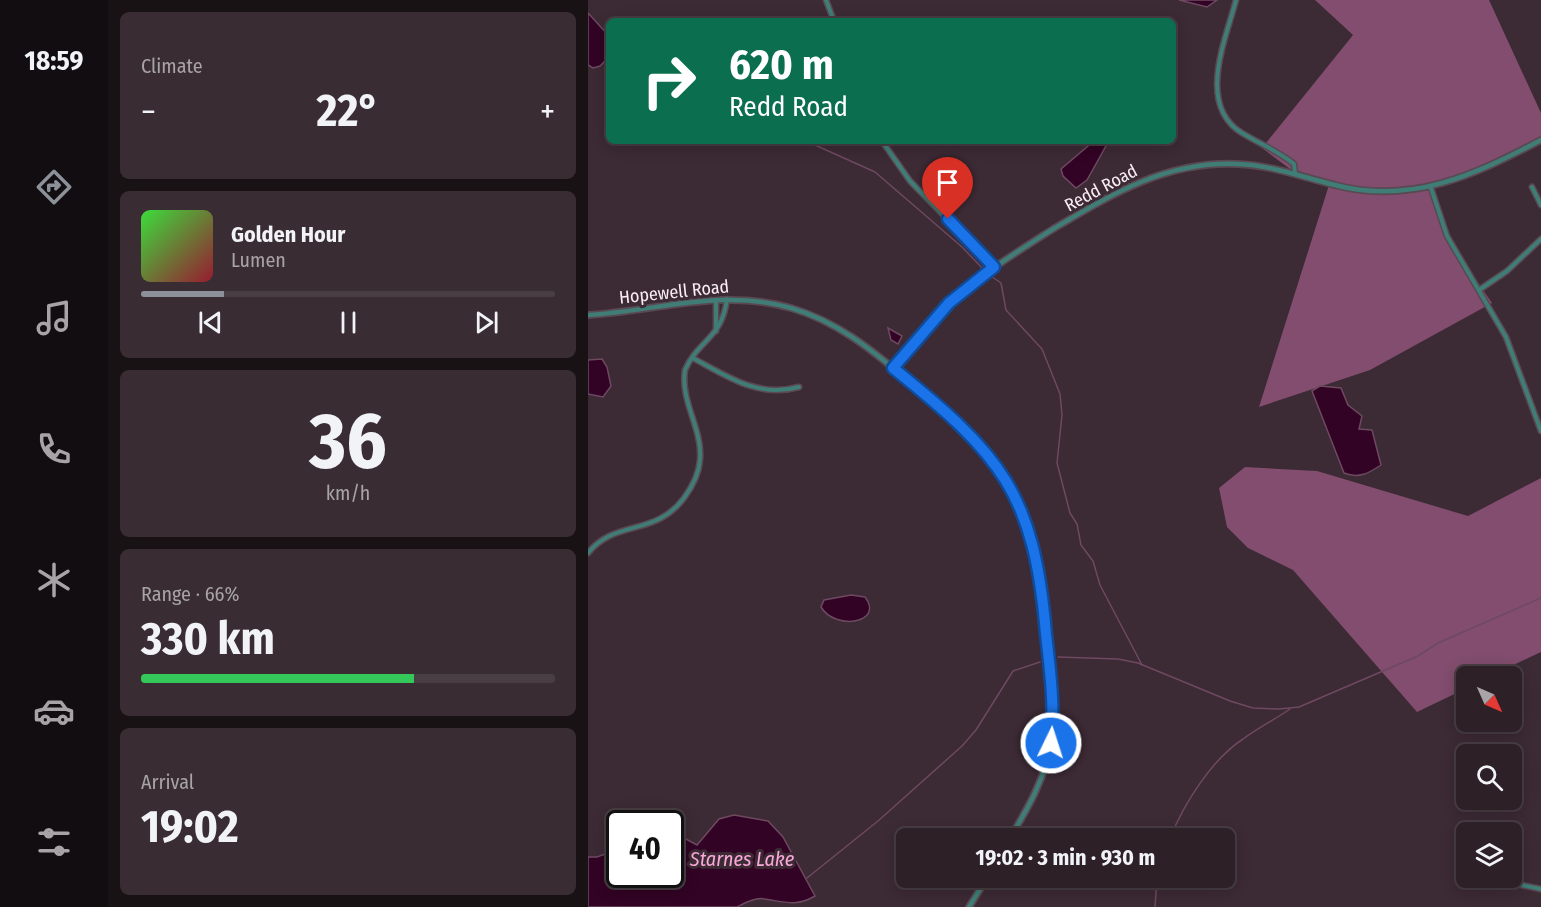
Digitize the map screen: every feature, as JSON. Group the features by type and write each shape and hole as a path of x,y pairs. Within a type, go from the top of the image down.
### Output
{"street":[{"path":"826,0 833,18"},
{"path":"1236,0 1224,41 1217,78 1221,105 1236,128 1294,164 1295,173"},
{"name":"Redd Road","path":"893,368 949,303 994,267 1110,196 1159,173 1178,168 1219,164 1268,167 1363,191 1398,192 1431,188 1472,174 1541,140"},
{"path":"884,144 910,181 994,267"},
{"path":"1532,187 1541,205"},
{"path":"1431,188 1447,236 1506,337 1541,431"},
{"path":"1479,290 1507,271 1541,239"},
{"path":"716,298 716,332"},
{"path":"588,553 612,534 663,519 678,506 693,484 699,468 700,450 686,401 684,375 693,358 716,332 724,318 727,298"},
{"name":"Hopewell Road","path":"588,315 727,298 772,304 815,317 844,332 893,368 954,418 995,462 1021,507 1036,553 1044,603 1053,723 1048,755 1039,786 1016,828"},
{"path":"693,358 751,388 782,390 799,387"},
{"path":"1522,886 1541,889"},
{"path":"969,907 981,888"}],"shaded area":[{"path":"1315,0 1489,0 1541,113 1541,136 1499,163 1432,186 1453,246 1492,303 1370,370 1259,407 1329,185 1294,172 1262,148 1353,35"},
{"path":"1245,467 1317,471 1468,516 1541,478 1541,652 1511,666 1456,666 1456,693 1417,712 1293,570 1248,548 1227,527 1219,488"}],"water":[{"path":"1179,0 1217,0 1207,7"},
{"path":"588,13 606,33 606,60 600,66 593,68 588,65"},
{"path":"1090,144 1107,144 1087,180 1076,188 1063,176 1061,169"},
{"path":"888,328 902,336 898,344 891,340"},
{"path":"602,359 607,367 611,386 603,397 588,394 588,360"},
{"path":"1320,386 1341,388 1348,405 1362,416 1359,429 1372,430 1381,465 1364,474 1344,473 1312,391"},
{"path":"851,595 865,597 869,613 864,618 856,621 837,619 828,615 821,607 824,600"},
{"name":"Starnes Lake","path":"734,815 768,821 783,837 815,896 796,903 758,899 737,907 588,907 588,857 606,854 606,888 684,888 684,838 697,845 719,819"}],"waterway":[{"path":"813,144 875,172 962,247 985,271"},
{"path":"988,274 1001,283 1006,310 1042,349 1060,394 1062,415 1057,463 1070,513 1077,524 1081,545 1093,561 1100,585 1142,665"},
{"path":"1058,657 1118,659 1138,663 1230,701 1253,708 1299,707 1418,656 1438,643 1541,598"},
{"path":"807,878 878,821 962,746 976,730 1013,671 1040,662"},
{"path":"1175,828 1191,797 1220,759 1243,739 1290,709"},
{"path":"1155,907 1156,888"}],"route":[{"path":"948,219 994,267 949,303 893,368 947,412 980,443 995,462 1021,507 1036,553 1044,603 1053,699 1051,743"}]}
